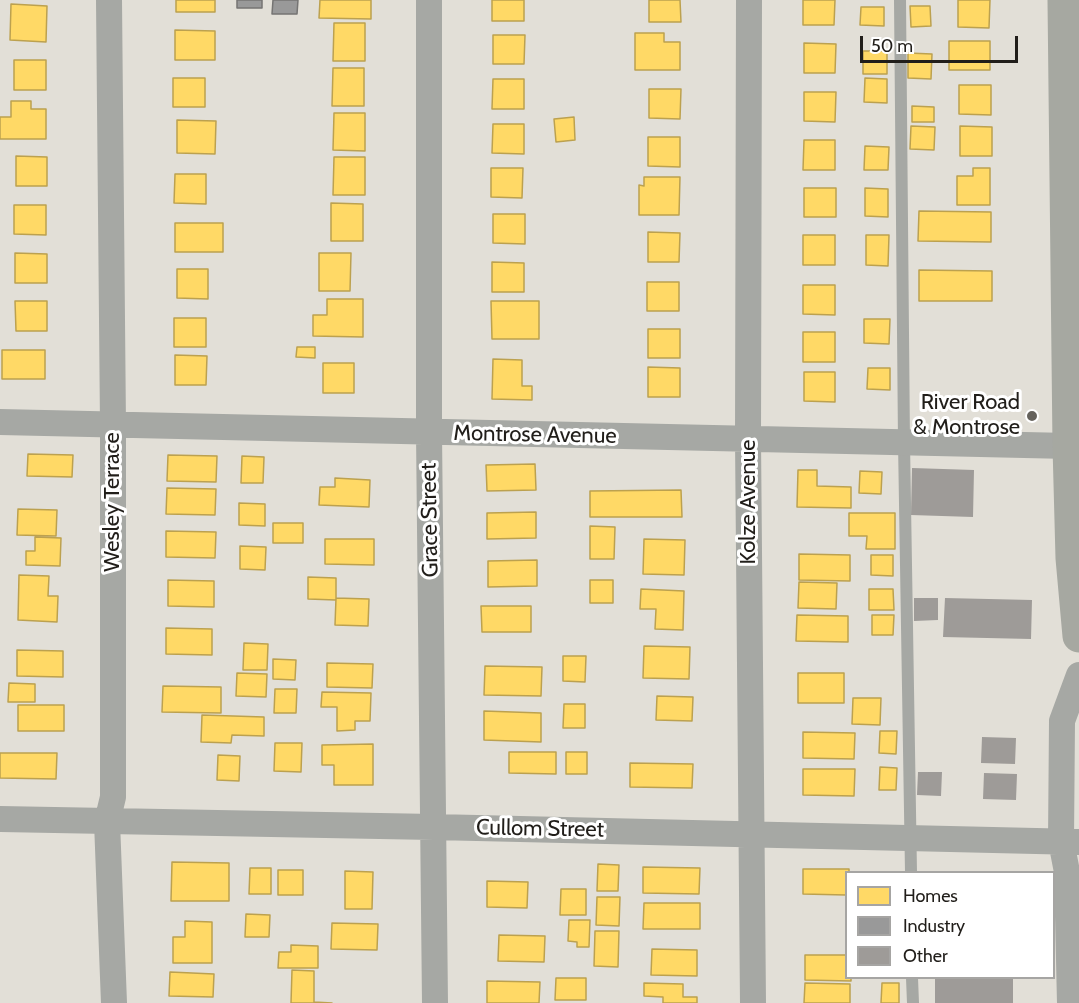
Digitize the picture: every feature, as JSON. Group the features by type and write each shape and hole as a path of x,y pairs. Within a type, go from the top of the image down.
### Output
{"main road":[{"path":"1064,0 1069,446 1072,558 1079,636"}],"street":[{"name":"Wesley Terrace","path":"110,0 113,797 107,822 114,1003"},
{"name":"Grace Street","path":"429,0 429,433 435,1003"},
{"name":"Kolze Avenue","path":"749,0 748,439 753,1003"},
{"name":"Montrose Avenue","path":"0,422 1069,446"},
{"path":"1070,1003 1067,872 1070,841 1062,721 1079,675"},
{"name":"Cullom Street","path":"0,819 1070,841"}],"lane":[{"path":"900,0 910,871"},
{"path":"912,979 913,1003"}],"building: Homes":[{"path":"176,0 215,0 215,12 176,12"},
{"path":"320,0 371,0 371,19 319,18"},
{"path":"492,0 524,0 524,21 492,21"},
{"path":"649,0 680,0 681,22 649,22"},
{"path":"803,0 835,0 834,25 803,25"},
{"path":"958,0 990,0 989,28 958,27"},
{"path":"11,4 47,6 46,42 10,40"},
{"path":"910,6 930,6 931,26 911,27"},
{"path":"861,7 884,7 884,26 860,25"},
{"path":"334,23 365,23 365,61 333,61"},
{"path":"175,30 215,31 215,60 175,60"},
{"path":"635,33 664,33 664,42 680,42 680,70 635,70"},
{"path":"493,35 525,35 524,64 493,64"},
{"path":"949,41 990,41 990,70 949,70"},
{"path":"804,43 836,44 835,73 804,73"},
{"path":"863,51 887,51 887,74 863,74"},
{"path":"908,53 932,54 931,79 908,78"},
{"path":"14,60 46,60 46,90 14,90"},
{"path":"333,68 364,68 364,106 332,106"},
{"path":"173,78 205,78 205,107 173,107"},
{"path":"865,78 887,79 887,103 864,102"},
{"path":"493,79 524,79 524,109 492,109"},
{"path":"959,85 991,85 991,115 959,114"},
{"path":"649,89 681,89 680,119 649,118"},
{"path":"804,92 836,92 835,122 804,121"},
{"path":"11,101 31,101 31,109 46,109 46,139 0,139 0,117 11,117"},
{"path":"912,106 934,107 934,122 912,122"},
{"path":"334,113 365,113 365,151 333,150"},
{"path":"574,117 575,140 556,142 554,119"},
{"path":"177,120 216,121 215,154 177,153"},
{"path":"493,124 524,124 524,154 492,153"},
{"path":"911,126 935,127 934,150 910,149"},
{"path":"960,126 992,127 992,156 960,156"},
{"path":"648,137 680,137 680,167 648,166"},
{"path":"804,140 835,140 835,170 803,170"},
{"path":"865,146 889,147 888,170 864,170"},
{"path":"16,156 47,157 47,186 16,186"},
{"path":"334,157 365,157 365,195 333,195"},
{"path":"491,168 523,168 522,198 491,197"},
{"path":"973,168 990,168 990,205 957,205 957,176 973,176"},
{"path":"175,174 206,174 206,204 174,203"},
{"path":"644,177 680,177 679,215 639,215 639,185 644,186"},
{"path":"804,188 836,188 836,217 804,217"},
{"path":"865,188 888,189 888,217 865,216"},
{"path":"331,203 363,204 363,241 331,241"},
{"path":"14,205 46,205 46,235 14,234"},
{"path":"919,211 991,212 991,242 918,241"},
{"path":"493,214 525,214 525,244 493,243"},
{"path":"175,223 223,223 223,252 175,252"},
{"path":"648,232 680,233 679,262 648,262"},
{"path":"803,235 835,235 835,265 803,265"},
{"path":"866,235 889,235 888,266 866,265"},
{"path":"15,253 47,254 47,283 15,283"},
{"path":"319,253 351,253 350,291 319,291"},
{"path":"492,262 524,263 524,292 492,292"},
{"path":"177,269 208,269 208,299 177,298"},
{"path":"919,270 992,271 992,301 919,301"},
{"path":"647,282 679,282 679,311 647,311"},
{"path":"803,285 835,285 835,315 803,314"},
{"path":"327,299 363,299 363,337 313,336 313,315 327,315"},
{"path":"15,301 47,301 47,331 16,331"},
{"path":"491,301 539,301 539,339 492,339"},
{"path":"174,318 206,318 206,347 174,347"},
{"path":"864,319 890,319 889,344 864,343"},
{"path":"648,329 680,329 680,358 648,358"},
{"path":"803,332 835,332 835,362 803,362"},
{"path":"297,347 315,347 315,358 296,357"},
{"path":"2,350 45,350 45,379 2,379"},
{"path":"175,355 207,356 206,385 175,385"},
{"path":"493,359 522,360 522,386 532,386 532,400 492,399"},
{"path":"323,363 354,363 354,393 323,393"},
{"path":"648,367 680,368 680,397 648,397"},
{"path":"868,368 890,368 890,390 867,389"},
{"path":"804,372 835,372 835,402 804,401"},
{"path":"28,454 73,455 72,477 27,476"},
{"path":"168,455 217,456 216,482 167,481"},
{"path":"242,456 264,457 263,483 241,483"},
{"path":"535,464 536,490 487,491 486,465"},
{"path":"798,470 817,470 817,486 851,487 851,508 797,507"},
{"path":"860,471 882,472 881,494 859,493"},
{"path":"335,478 370,480 369,507 319,505 320,487 335,487"},
{"path":"167,488 216,489 215,515 166,514"},
{"path":"681,490 682,517 590,517 590,491"},
{"path":"239,503 265,504 265,526 239,525"},
{"path":"18,509 57,510 56,536 17,535"},
{"path":"536,512 536,538 487,539 487,513"},
{"path":"849,513 895,513 895,549 866,549 867,536 849,536"},
{"path":"273,523 303,523 303,543 273,543"},
{"path":"590,526 615,527 614,559 590,559"},
{"path":"166,531 216,532 215,558 166,557"},
{"path":"35,537 61,538 60,566 26,565 26,551 35,551"},
{"path":"325,539 374,539 374,565 325,564"},
{"path":"644,539 685,540 684,575 643,574"},
{"path":"240,546 266,547 265,570 240,569"},
{"path":"799,554 850,555 850,581 799,580"},
{"path":"871,555 893,555 893,576 871,575"},
{"path":"537,560 537,586 488,587 488,561"},
{"path":"19,575 49,576 48,596 58,596 57,622 18,620"},
{"path":"308,577 336,578 336,600 308,599"},
{"path":"168,580 214,581 214,607 168,606"},
{"path":"590,580 613,580 613,603 590,603"},
{"path":"799,582 837,583 836,609 798,608"},
{"path":"641,589 684,591 683,630 655,629 656,609 640,609"},
{"path":"869,589 893,589 894,610 869,610"},
{"path":"336,598 369,599 368,626 335,625"},
{"path":"481,606 531,606 531,632 482,632"},
{"path":"797,615 848,616 848,642 796,641"},
{"path":"872,615 894,615 893,635 872,635"},
{"path":"166,628 212,629 212,655 166,654"},
{"path":"244,643 268,644 267,670 243,670"},
{"path":"644,646 690,647 689,679 643,678"},
{"path":"17,650 63,651 63,677 17,676"},
{"path":"563,656 586,656 585,682 563,681"},
{"path":"273,659 296,660 295,680 273,679"},
{"path":"327,663 373,664 372,688 327,687"},
{"path":"485,666 542,667 541,696 484,695"},
{"path":"237,673 267,674 266,697 236,696"},
{"path":"798,673 844,673 844,703 798,703"},
{"path":"9,683 35,684 35,702 8,702"},
{"path":"163,686 221,687 221,713 162,712"},
{"path":"275,689 297,689 296,713 274,713"},
{"path":"322,692 371,693 370,721 355,721 355,730 337,731 337,707 321,707"},
{"path":"657,696 693,697 692,721 656,720"},
{"path":"853,698 881,698 880,725 852,724"},
{"path":"564,704 585,704 585,728 563,728"},
{"path":"18,705 64,705 64,731 18,731"},
{"path":"484,711 541,713 541,742 484,740"},
{"path":"202,715 264,717 264,736 232,735 231,743 201,742"},
{"path":"880,731 897,731 896,754 879,753"},
{"path":"803,732 855,733 854,759 803,758"},
{"path":"275,743 302,743 301,772 274,771"},
{"path":"373,744 373,785 334,785 334,765 322,765 322,745"},
{"path":"509,752 556,752 556,774 509,773"},
{"path":"566,752 587,752 587,774 566,774"},
{"path":"0,753 57,753 56,779 0,778"},
{"path":"218,755 240,756 239,781 217,780"},
{"path":"630,763 693,764 692,788 630,787"},
{"path":"880,767 897,768 896,790 879,790"},
{"path":"803,769 855,769 854,796 803,795"},
{"path":"172,862 229,863 229,901 171,901"},
{"path":"598,864 619,865 618,891 597,891"},
{"path":"643,867 700,868 699,894 643,893"},
{"path":"250,868 271,868 271,894 249,894"},
{"path":"803,869 849,869 845,871 845,895 803,894"},
{"path":"278,870 303,870 303,895 278,895"},
{"path":"345,871 373,872 372,909 345,909"},
{"path":"487,881 528,882 527,908 487,907"},
{"path":"561,889 586,889 586,915 560,915"},
{"path":"597,897 620,897 619,926 596,925"},
{"path":"644,903 700,903 700,929 643,929"},
{"path":"246,914 270,915 269,937 245,937"},
{"path":"569,920 590,920 589,947 577,947 577,942 568,941"},
{"path":"185,921 212,922 212,963 173,963 173,937 185,937"},
{"path":"332,923 378,924 377,950 331,949"},
{"path":"595,931 619,931 618,967 594,966"},
{"path":"499,935 545,936 544,962 498,961"},
{"path":"291,945 318,946 318,968 278,968 279,952 291,952"},
{"path":"652,949 697,950 697,976 651,975"},
{"path":"805,955 845,955 845,979 851,979 851,981 805,980"},
{"path":"292,970 314,971 314,1002 332,1003 291,1003"},
{"path":"170,972 214,974 213,997 169,996"},
{"path":"556,978 586,978 586,1000 555,1000"},
{"path":"487,981 540,982 539,1003 487,1003"},
{"path":"644,983 683,984 683,997 697,997 697,1003 663,1003 663,997 644,996"},
{"path":"805,983 850,984 850,1003 804,1003"},
{"path":"882,983 899,983 899,1003 881,1003"}],"building: Industry":[{"path":"237,0 262,0 262,8 237,8"},
{"path":"273,0 298,0 297,14 272,14"}],"building: Other":[{"path":"912,468 974,470 973,517 911,515"},
{"path":"914,598 938,598 938,620 914,621"},
{"path":"945,598 1032,600 1031,639 943,637"},
{"path":"982,737 1016,738 1015,764 981,763"},
{"path":"918,772 942,772 941,796 917,795"},
{"path":"984,773 1017,774 1016,800 983,799"},
{"path":"935,979 1013,979 1013,1003 935,1003"}],"place":[{"name":"River Road & Montrose","path":"1032,416"}]}
